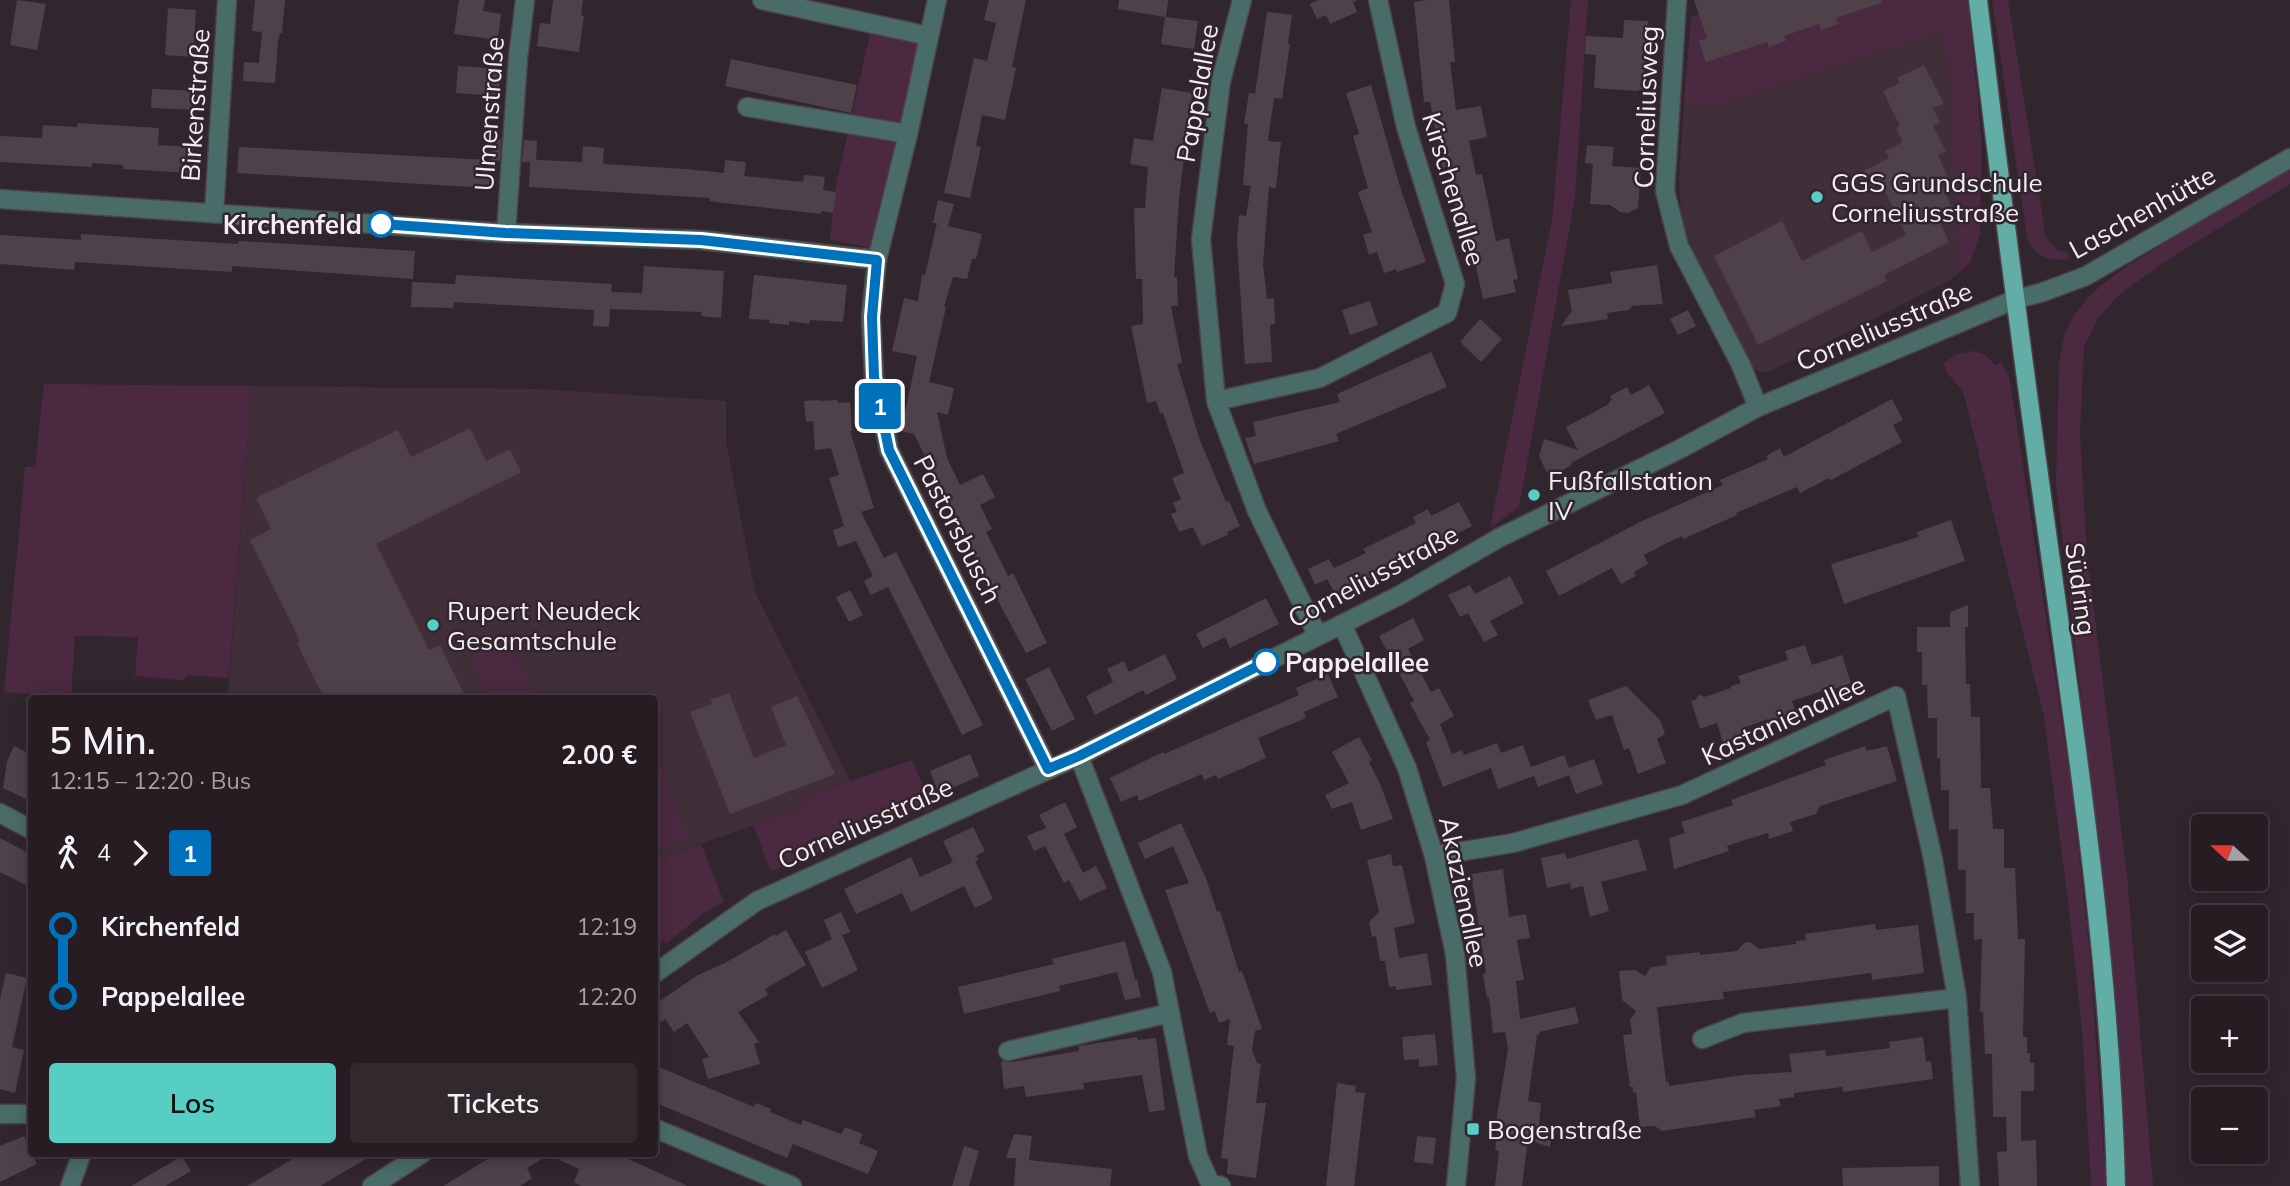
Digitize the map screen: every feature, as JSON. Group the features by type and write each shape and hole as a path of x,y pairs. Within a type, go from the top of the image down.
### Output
{"main road":[{"name":"Südring","path":"1978,0 2014,300 2095,894 2114,1114 2116,1186"}],"street":[{"name":"Birkenstraße","path":"214,213 227,0"},
{"name":"Ulmenstraße","path":"506,233 518,58 525,0"},
{"path":"762,0 929,36"},
{"name":"Pastorsbusch","path":"937,0 877,260 872,317 874,377 889,450 1048,769"},
{"name":"Pappelallee","path":"1242,0 1221,81 1201,239 1216,401 1257,511 1318,636"},
{"name":"Kirschenallee","path":"1216,401 1320,378 1447,313 1455,284 1406,127 1378,0"},
{"name":"Corneliusweg","path":"1677,0 1665,191 1679,246 1741,365 1758,407"},
{"path":"747,107 908,134"},
{"name":"Laschenhütte","path":"2014,300 2086,276 2290,158"},
{"path":"0,199 506,233 701,240 877,260"},
{"name":"Corneliusstraße","path":"658,971 757,901 1079,756 1400,595 1499,538 1680,449 1758,407 2014,300"},
{"name":"Akazienallee","path":"1342,624 1407,768 1434,856 1455,954 1466,1079 1456,1186"},
{"name":"Kastanienallee","path":"1434,856 1513,843 1682,796 1896,696 1933,859 1957,998 1970,1186"},
{"path":"1079,756 1162,972 1198,1156 1210,1183 1221,1186"},
{"path":"0,813 28,828"},
{"path":"1702,1039 1743,1023 1957,998"},
{"path":"1008,1051 1170,1013"},
{"path":"0,1114 28,1114"},
{"path":"658,1130 792,1186"},
{"path":"70,1186 81,1157"},
{"path":"384,1183 418,1157"}],"shaded area":[{"path":"1571,0 1588,0 1575,198 1519,507 1490,528 1552,221"},
{"path":"1742,0 1968,0 1982,144 1980,234 1970,263 1950,280 1961,260 1957,258 1952,95 1942,30 1719,104 1684,102 1691,17"},
{"path":"1992,0 2008,0 2046,238 2058,251 2068,252 2069,259 2046,258 2028,243"},
{"path":"871,29 922,40 901,128 851,118"},
{"name":"GGS Grundschule Corneliusstraße","path":"1942,29 1952,95 1961,260 1950,280 1768,372 1759,372 1751,367 1693,250 1681,216 1679,179 1684,102 1719,104"},
{"path":"849,128 899,138 875,243 871,248 830,240 836,185"},
{"path":"2290,166 2290,184 2166,261 2120,294 2098,318 2084,347 2080,433 2087,554 2127,876 2153,1186 2126,1186 2119,1043 2111,952 2056,483 2059,365 2068,326 2095,291 2145,255"},
{"path":"1971,351 1984,354 1995,365 2002,362 2010,380 2072,789 2090,956 2106,1186 2091,1186 2082,1028 2044,717 1963,391 1946,372 1944,363 1957,354"},
{"path":"44,384 252,386 229,678 187,675 183,680 135,676 138,637 75,636 71,695 4,692 25,467 35,467"},
{"name":"Rupert Neudeck Gesamtschule","path":"252,386 539,389 726,401 726,442 755,592 850,781 802,798 805,807 658,859 658,695 228,695"},
{"path":"506,639 534,695 489,695 470,657"},
{"path":"658,760 688,837 658,849"},
{"path":"912,760 933,809 914,810 771,872 753,825 805,807 802,798"},
{"path":"701,844 724,902 704,913 666,944 664,941 658,946 658,859"}],"building":[{"path":"17,0 46,4 37,50 10,45"},
{"path":"255,0 285,0 275,83 243,81 244,62 259,63 262,32 252,31"},
{"path":"459,0 485,0 483,11 501,14 498,40 454,34"},
{"path":"553,0 583,0 581,15 584,16 579,52 537,46 540,23 550,24"},
{"path":"989,0 1026,0 1012,67 1016,68 1005,120 982,115 976,146 981,147 970,198 944,193 974,58 987,61 996,23 984,20"},
{"path":"1119,0 1168,0 1166,17 1198,21 1194,49 1161,44 1165,17 1118,9"},
{"path":"1318,0 1358,0 1353,2 1357,12 1330,24 1326,15 1317,19 1310,4"},
{"path":"1449,0 1455,62 1450,62 1456,110 1481,106 1487,137 1469,141 1476,175 1482,174 1496,241 1509,238 1518,279 1513,280 1516,292 1483,299 1469,235 1461,237 1448,167 1443,168 1430,102 1424,102 1414,2"},
{"path":"1694,0 1881,0 1881,3 1836,18 1838,24 1821,30 1819,24 1784,36 1786,41 1769,47 1767,42 1706,62 1699,41 1707,38"},
{"path":"168,8 196,10 193,57 165,55"},
{"path":"1267,12 1292,15 1282,99 1274,98 1268,141 1281,142 1276,188 1269,187 1263,264 1267,299 1274,298 1275,324 1270,325 1272,362 1245,364 1237,241 1239,215 1246,216 1251,186 1243,185 1248,124 1244,124 1249,93 1255,94"},
{"path":"1624,20 1648,21 1643,89 1636,91 1594,88 1596,55 1585,54 1586,36 1623,38"},
{"path":"731,59 857,85 851,113 725,86"},
{"path":"1924,65 1944,104 1933,108 1940,122 1933,126 1946,151 1938,155 1949,180 1941,185 1954,211 1938,219 1949,242 1884,275 1887,281 1758,345 1714,256 1782,221 1802,261 1862,231 1872,252 1906,235 1881,183 1865,191 1858,174 1889,158 1885,151 1903,142 1896,128 1900,126 1883,91 1900,83 1897,78"},
{"path":"458,66 500,69 499,96 456,93"},
{"path":"1371,85 1400,187 1426,262 1397,272 1396,269 1384,273 1377,252 1369,255 1363,235 1372,232 1358,192 1368,188 1353,136 1359,134 1346,93"},
{"path":"1162,88 1192,93 1179,198 1174,277 1177,277 1178,306 1171,306 1182,363 1177,364 1199,438 1226,502 1229,501 1240,526 1227,532 1228,535 1202,546 1193,527 1179,532 1171,514 1177,512 1173,503 1181,499 1172,478 1184,473 1163,413 1160,413 1156,401 1147,403 1131,326 1143,324 1142,279 1136,279 1134,208 1145,208 1148,167 1130,164 1134,138 1153,141"},
{"path":"152,89 199,91 198,110 151,108"},
{"path":"77,123 159,128 158,145 193,147 192,173 123,169 123,165 92,163 92,167 0,162 0,136 42,138 43,125 77,127"},
{"path":"492,139 501,139 500,161 491,160"},
{"path":"524,140 537,141 536,160 582,162 583,146 604,148 603,164 724,173 725,160 746,162 744,176 803,182 804,175 825,177 823,190 836,192 833,213 724,203 710,201 710,198 529,187 530,162 522,162"},
{"path":"1587,145 1614,147 1612,166 1641,168 1638,208 1628,213 1620,212 1610,205 1590,204 1593,164 1585,163"},
{"path":"239,147 491,160 489,188 237,173"},
{"path":"938,200 954,204 948,226 982,234 976,259 972,259 967,279 953,277 929,382 954,388 948,415 937,412 947,458 960,485 983,474 995,497 980,505 992,529 986,532 1008,576 1013,573 1047,643 1026,653 914,434 901,431 917,356 892,351 904,298 918,301 922,274 925,275 937,223 933,223"},
{"path":"81,234 415,251 413,279 232,266 232,272 75,262 74,270 0,264 0,235 81,240"},
{"path":"1657,265 1663,304 1632,306 1629,310 1607,313 1608,319 1561,326 1572,311 1568,290 1612,283 1610,272"},
{"path":"644,266 724,271 721,318 701,316 702,312 610,309 609,327 593,326 594,310 454,302 453,308 411,307 412,282 455,284 456,275 612,284 611,292 642,293"},
{"path":"754,275 847,285 843,322 810,320 809,324 789,321 789,325 769,323 770,320 749,319"},
{"path":"1370,301 1378,325 1350,335 1342,310"},
{"path":"1688,310 1696,326 1678,335 1670,319"},
{"path":"1480,319 1502,339 1481,362 1460,342"},
{"path":"1431,352 1447,387 1336,434 1339,441 1254,464 1245,438 1256,436 1253,422 1340,402 1337,394"},
{"path":"1649,385 1665,413 1549,477 1539,456 1544,439 1578,450 1566,427 1609,404 1612,400 1610,396 1627,387 1631,395"},
{"path":"1892,399 1903,420 1893,425 1902,442 1831,480 1829,478 1800,493 1797,487 1683,539 1682,536 1663,545 1644,555 1648,564 1634,572 1636,576 1621,584 1612,568 1559,596 1546,571 1640,522 1723,485 1720,480 1768,459 1766,456 1780,448 1784,457"},
{"path":"804,401 850,402 850,431 874,508 861,512 884,558 896,552 983,725 962,735 888,587 871,595 864,581 873,576 856,541 838,547 833,530 844,526 829,478 839,475 831,448 815,450 813,421 806,422"},
{"path":"470,428 486,461 510,449 521,472 376,544 429,650 440,645 465,695 323,695 297,643 300,641 250,540 271,529 256,498 398,430 411,457"},
{"path":"1459,502 1472,526 1336,595 1327,579 1315,585 1308,569 1329,559 1334,568 1366,553 1363,549 1416,523 1413,517 1428,509 1431,516"},
{"path":"1951,520 1965,561 1844,604 1831,564 1919,537 1917,532"},
{"path":"1510,576 1524,603 1490,621 1498,635 1484,642 1468,613 1460,617 1448,595 1470,585 1475,594"},
{"path":"850,590 863,615 849,622 836,597"},
{"path":"1266,598 1279,624 1230,648 1225,637 1203,648 1196,634"},
{"path":"1968,605 1968,627 1965,627 1966,684 1970,684 1971,717 1980,717 1981,788 1990,788 1993,829 2004,829 2004,868 2015,868 2018,939 2025,939 2023,1037 2027,1037 2030,1063 2034,1063 2034,1091 2021,1091 2021,1141 2036,1140 2037,1186 1999,1186 1997,1152 2007,1151 2006,1117 1993,1117 1992,1054 1985,1054 1983,1012 1980,1012 1982,939 1974,940 1974,913 1966,913 1966,870 1958,870 1958,829 1949,830 1949,790 1941,790 1940,758 1937,758 1937,718 1928,718 1927,685 1922,685 1922,652 1917,652 1917,627 1950,627 1950,612"},
{"path":"1413,618 1424,640 1408,649 1431,692 1439,688 1454,716 1440,724 1452,754 1462,750 1464,755 1497,743 1501,753 1523,745 1531,767 1564,755 1569,768 1594,759 1603,784 1576,794 1569,775 1538,787 1534,776 1498,789 1491,768 1443,787 1426,742 1430,740 1410,703 1414,701 1379,636"},
{"path":"1805,645 1812,665 1842,655 1851,683 1831,690 1828,694 1822,691 1792,701 1795,710 1788,716 1772,721 1768,719 1746,727 1748,734 1723,743 1717,723 1700,729 1691,701 1696,700 1699,694 1704,697 1731,688 1741,683 1738,676 1788,660 1785,651"},
{"path":"1165,654 1177,679 1146,695 1143,690 1095,715 1086,696 1113,682 1107,669 1124,661 1129,672"},
{"path":"1049,667 1075,719 1052,731 1025,679"},
{"path":"1328,674 1338,697 1304,712 1306,718 1258,738 1266,758 1218,779 1216,775 1204,780 1202,774 1139,801 1137,795 1121,802 1110,778 1163,752 1164,754 1299,695 1296,688"},
{"path":"1626,686 1660,720 1665,734 1657,739 1666,763 1638,774 1629,748 1624,750 1612,715 1596,720 1588,700"},
{"path":"729,693 754,758 786,745 771,707 797,696 835,774 730,814 690,712 712,704 710,700"},
{"path":"1359,737 1372,760 1369,762 1393,819 1361,830 1352,802 1332,809 1325,795 1349,783 1332,752"},
{"path":"14,746 28,753 28,800 3,788 7,762"},
{"path":"1865,746 1867,751 1887,746 1897,781 1820,806 1816,814 1790,822 1793,831 1769,839 1768,833 1745,840 1727,846 1729,851 1674,869 1669,838 1685,833 1681,822 1733,805 1731,800 1826,765 1824,760"},
{"path":"970,754 979,776 939,794 930,771"},
{"path":"1065,802 1077,827 1064,834 1083,873 1096,866 1107,888 1080,901 1069,880 1064,883 1045,846 1034,851 1027,836 1046,828 1039,815"},
{"path":"1181,823 1207,881 1217,912 1220,911 1239,972 1242,971 1262,1029 1255,1031 1252,1050 1257,1063 1261,1064 1256,1103 1266,1103 1256,1178 1227,1174 1228,1159 1221,1158 1234,1046 1227,1045 1230,1019 1219,1023 1215,1011 1210,1013 1165,890 1189,883 1173,846 1145,859 1138,843"},
{"path":"973,827 985,851 976,856 978,860 975,861 993,899 975,908 964,886 911,912 902,893 856,914 844,889 911,857 920,877 953,862 943,841"},
{"path":"0,838 28,853 28,886 0,872"},
{"path":"1638,839 1647,870 1601,882 1609,911 1590,917 1583,886 1571,889 1570,883 1547,888 1541,858 1565,853 1567,859"},
{"path":"1391,854 1393,866 1402,865 1415,923 1394,928 1399,958 1427,953 1432,985 1396,990 1396,986 1389,987 1385,961 1380,961 1376,936 1372,937 1369,922 1379,912 1367,860"},
{"path":"1503,869 1509,917 1526,914 1530,938 1517,940 1524,980 1516,981 1520,1019 1575,1007 1579,1023 1539,1032 1537,1035 1528,1101 1541,1103 1539,1126 1553,1128 1550,1147 1528,1140 1522,1186 1495,1186 1499,1151 1495,1150 1496,1122 1508,1049 1505,1032 1493,1033 1471,874"},
{"path":"841,912 850,932 842,935 858,970 822,988 805,952 832,939 824,920"},
{"path":"1875,924 1876,930 1918,925 1924,973 1872,980 1871,973 1723,992 1724,999 1657,1007 1666,1082 1669,1082 1669,1086 1743,1075 1792,1072 1789,1054 1825,1050 1826,1056 1890,1048 1889,1042 1923,1037 1926,1062 1931,1061 1933,1079 1843,1092 1842,1087 1794,1093 1794,1097 1779,1099 1781,1106 1754,1110 1756,1117 1662,1131 1655,1126 1640,1127 1636,1092 1633,1093 1633,1087 1630,1087 1623,1035 1632,1034 1630,1020 1636,1011 1622,1000 1619,971 1635,970 1645,976 1651,967 1667,965 1666,956 1737,951 1744,943 1750,942 1759,949 1796,944 1796,941 1806,940 1805,934"},
{"path":"786,930 806,965 765,989 768,995 738,1012 759,1042 754,1044 760,1064 708,1079 702,1059 709,1057 687,1023 674,1032 665,1019 658,1024 658,1002 698,975 775,934 776,936"},
{"path":"1125,941 1135,979 1128,981 1137,979 1141,997 1125,1000 1117,972 1059,986 1060,991 964,1014 958,987 1054,964 1052,959"},
{"path":"6,973 27,978 12,1047 24,1050 15,1093 0,1089 0,999"},
{"path":"1435,1034 1438,1065 1419,1067 1419,1059 1404,1060 1402,1037"},
{"path":"1137,1037 1138,1040 1156,1038 1165,1110 1149,1112 1142,1075 1083,1083 1084,1089 1026,1097 1024,1086 1004,1089 1001,1061 1011,1062 1079,1051 1079,1046"},
{"path":"658,1067 754,1107 756,1103 771,1109 770,1112 801,1125 803,1120 841,1134 845,1127 863,1134 859,1143 878,1151 868,1174 793,1144 787,1158 658,1104"},
{"path":"1337,1083 1356,1086 1355,1092 1365,1093 1354,1186 1326,1186"},
{"path":"1014,1134 1032,1136 1029,1160 1112,1169 1110,1186 1014,1186 1016,1158 1006,1158"},
{"path":"24,1136 28,1145 28,1157 34,1157 37,1164 0,1182 0,1146"},
{"path":"1417,1136 1436,1138 1433,1164 1414,1162"},
{"path":"964,1146 979,1151 969,1186 952,1186"},
{"path":"180,1157 191,1171 165,1186 131,1186"},
{"path":"296,1157 369,1157 320,1186 247,1186"},
{"path":"491,1157 546,1157 527,1168 532,1178 520,1186 443,1186"},
{"path":"553,1157 624,1157 688,1186 582,1186 574,1182 579,1169"},
{"path":"1939,1166 1939,1186 1843,1186 1842,1168"}],"bus line":[{"name":"1","path":"381,224 506,233 701,240 877,260 872,317 874,377 889,450 1048,769 1266,662"}],"place":[{"name":"GGS Grundschule Corneliusstraße","path":"1817,197"},
{"name":"Kirchenfeld","path":"381,224"},
{"name":"Fußfallstation IV","path":"1534,495"},
{"name":"Rupert Neudeck Gesamtschule","path":"433,625"},
{"name":"Pappelallee","path":"1266,662"},
{"name":"Bogenstraße","path":"1473,1129"}]}
